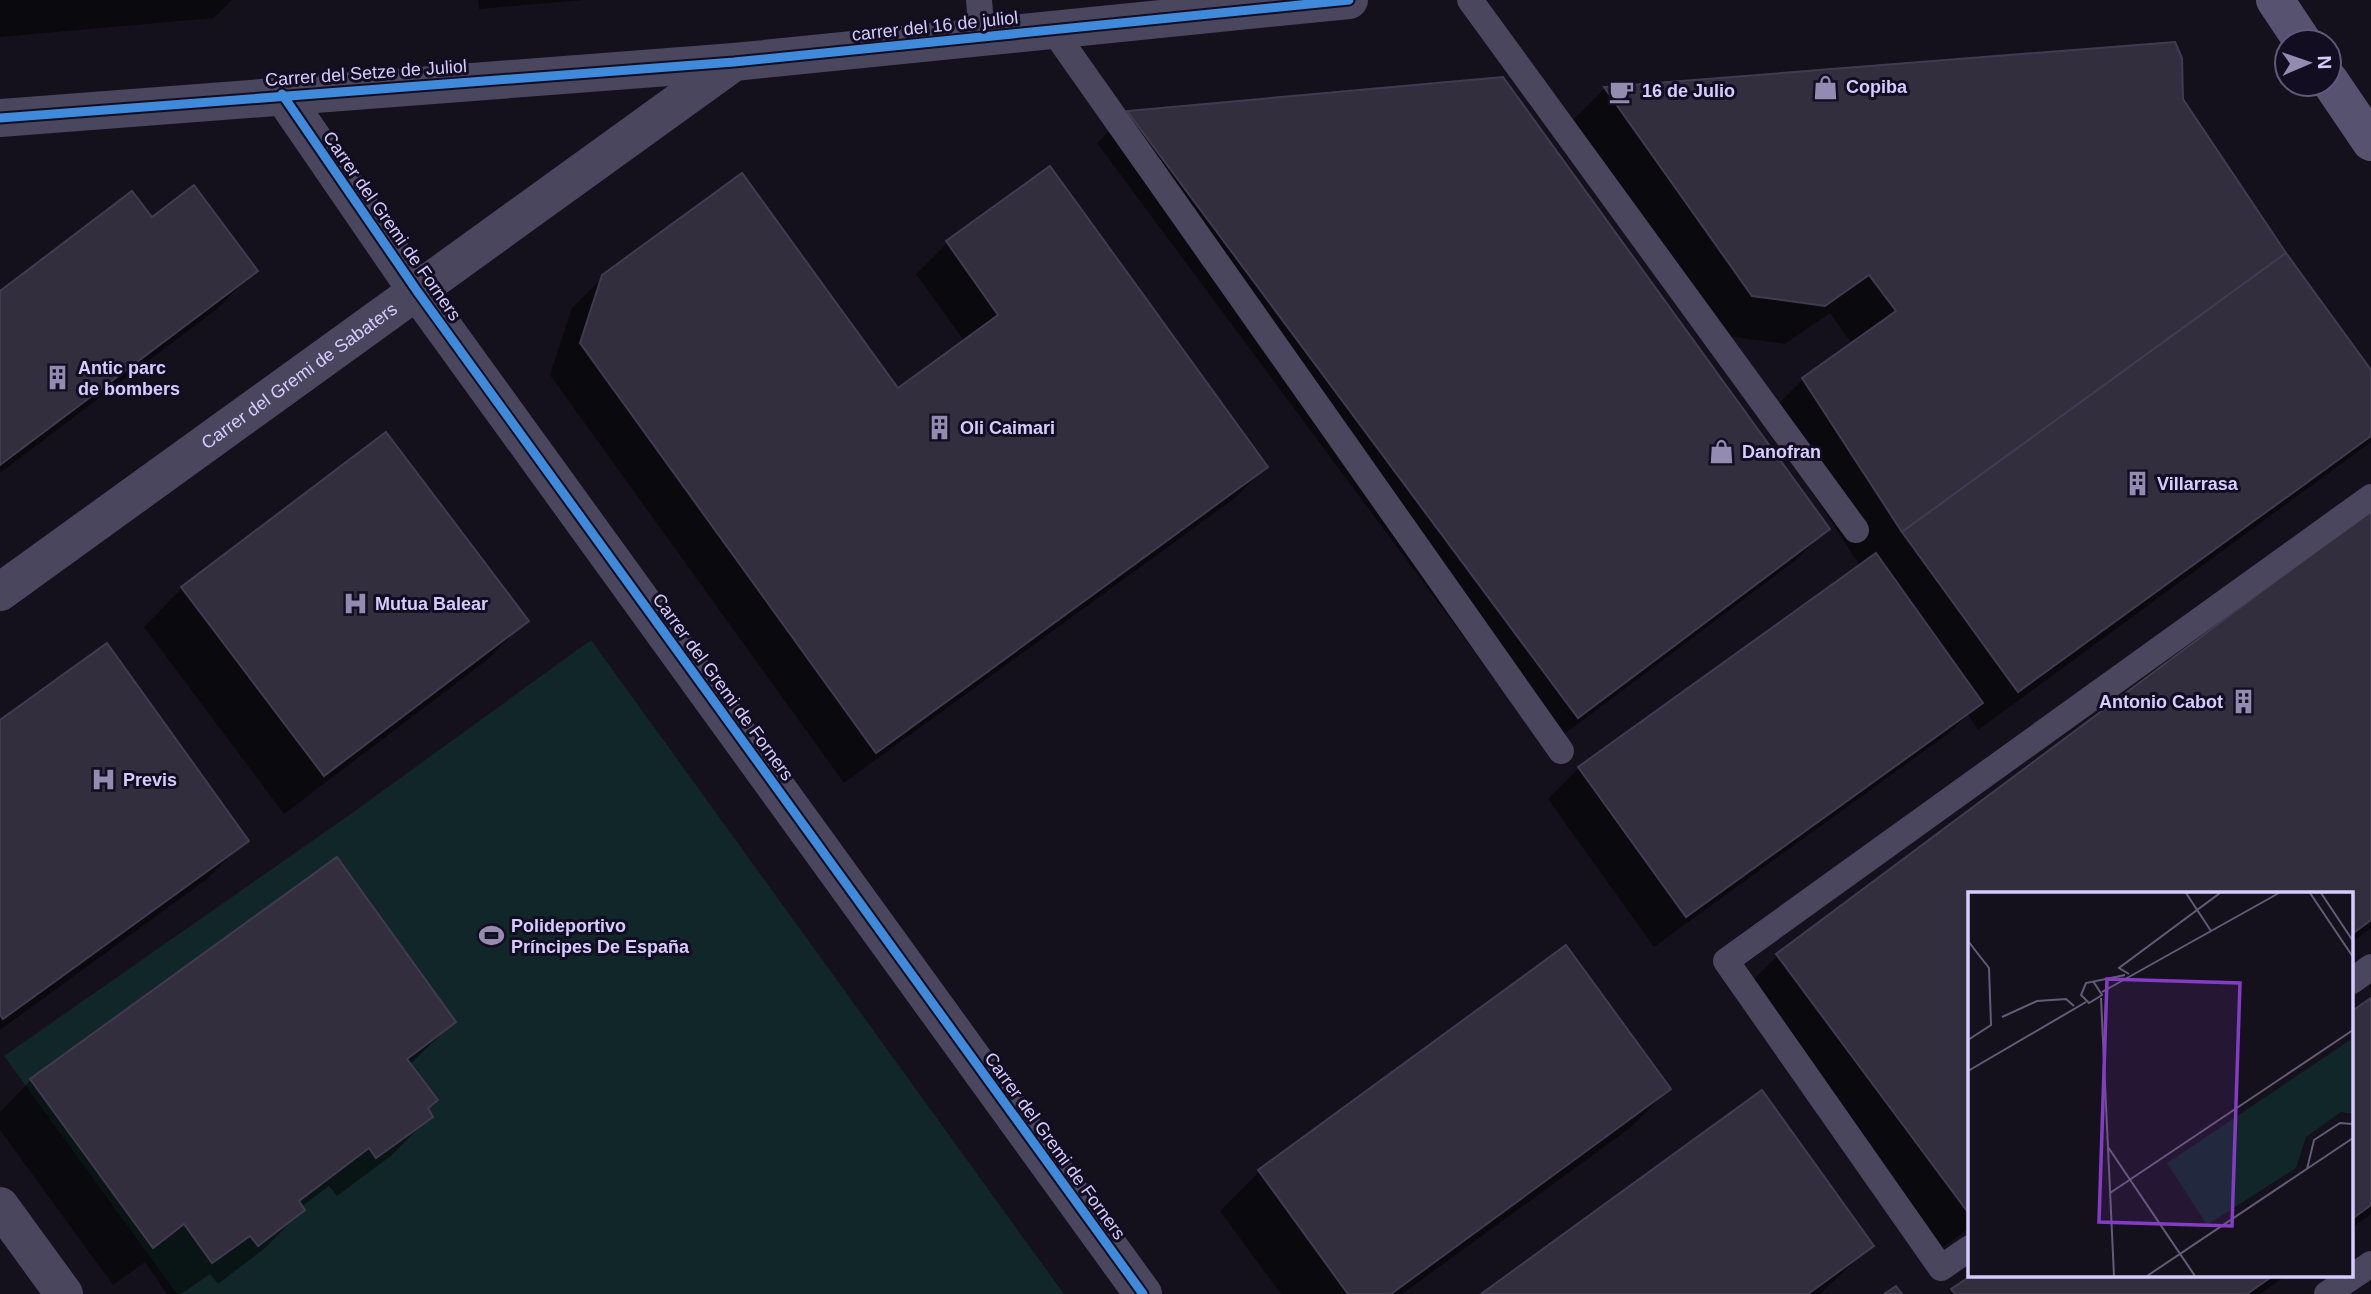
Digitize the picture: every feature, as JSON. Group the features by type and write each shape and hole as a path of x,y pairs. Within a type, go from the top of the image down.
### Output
{"street":[{"name":"carrer del 16 de juliol","path":"734,62 980,18 1053,30 1163,9 1349,0"},
{"path":"2275,0 2294,28"},
{"name":"Carrer del Setze de Juliol","path":"0,118 282,94 734,62"},
{"name":"Carrer del Gremi de Sabaters","path":"0,592 734,62"},
{"name":"Carrer del Gremi de Forners","path":"282,94 417,291 1143,1294"},
{"path":"2341,98 2371,142"},
{"path":"0,1206 64,1294"}],"lane":[{"path":"1470,0 1857,530"},
{"path":"1053,30 1561,751"},
{"path":"1968,1249 1941,1269 1726,961 2371,497"},
{"path":"2354,980 2371,967"},
{"path":"2354,1276 2371,1264"},
{"path":"2327,1294 2353,1276"}],"green space":[{"name":"Polideportivo Príncipes De España","path":"591,640 1064,1294 177,1294 4,1056 348,816"}],"building":[{"path":"2175,42 2182,58 2183,99 2286,253 1902,532 1802,378 1896,311 1869,275 1825,306 1752,296 1604,87"},
{"path":"1503,77 1830,529 1578,718 1127,111"},
{"name":"Oli Caimari","path":"1050,166 1268,467 876,753 580,343 602,275 742,173 898,388 998,315 946,241"},
{"name":"Antic parc de bombers","path":"194,185 258,271 0,465 0,291 132,191 152,217"},
{"name":"Villarrasa","path":"2286,253 2371,370 2371,436 2018,692 1902,532"},
{"name":"Mutua Balear","path":"386,432 529,621 324,776 181,587"},
{"name":"Antonio Cabot","path":"2371,510 2371,920 2354,933 2354,892 1968,892 1968,1212 1776,954"},
{"path":"1876,553 1983,703 1686,917 1578,767"},
{"name":"Previs","path":"107,643 249,841 3,1019 0,1015 0,720"},
{"path":"337,857 456,1022 407,1059 438,1100 428,1108 433,1117 376,1158 369,1148 299,1201 305,1210 258,1246 250,1236 212,1263 184,1224 153,1248 30,1079"},
{"path":"1566,945 1671,1089 1391,1294 1348,1294 1258,1170"},
{"path":"2371,998 2371,1205 2354,1218 2354,1010"},
{"path":"1762,1090 1874,1246 1808,1294 1481,1294"},
{"path":"1970,1276 2273,1276 2247,1294 1955,1294 1951,1289"},
{"path":"1896,1286 1902,1294 1884,1294"}],"cycle path":[{"path":"0,118 734,62 1349,0"},
{"path":"282,94 417,291 1143,1294"}],"place":[{"name":"Copiba","path":"1826,87"},
{"name":"16 de Julio","path":"1622,91"},
{"name":"Antic parc de bombers","path":"58,378"},
{"name":"Oli Caimari","path":"940,428"},
{"name":"Danofran","path":"1722,452"},
{"name":"Villarrasa","path":"2137,484"},
{"name":"Mutua Balear","path":"355,604"},
{"name":"Antonio Cabot","path":"2243,702"},
{"name":"Previs","path":"103,780"},
{"name":"Polideportivo Príncipes De España","path":"491,936"}]}
